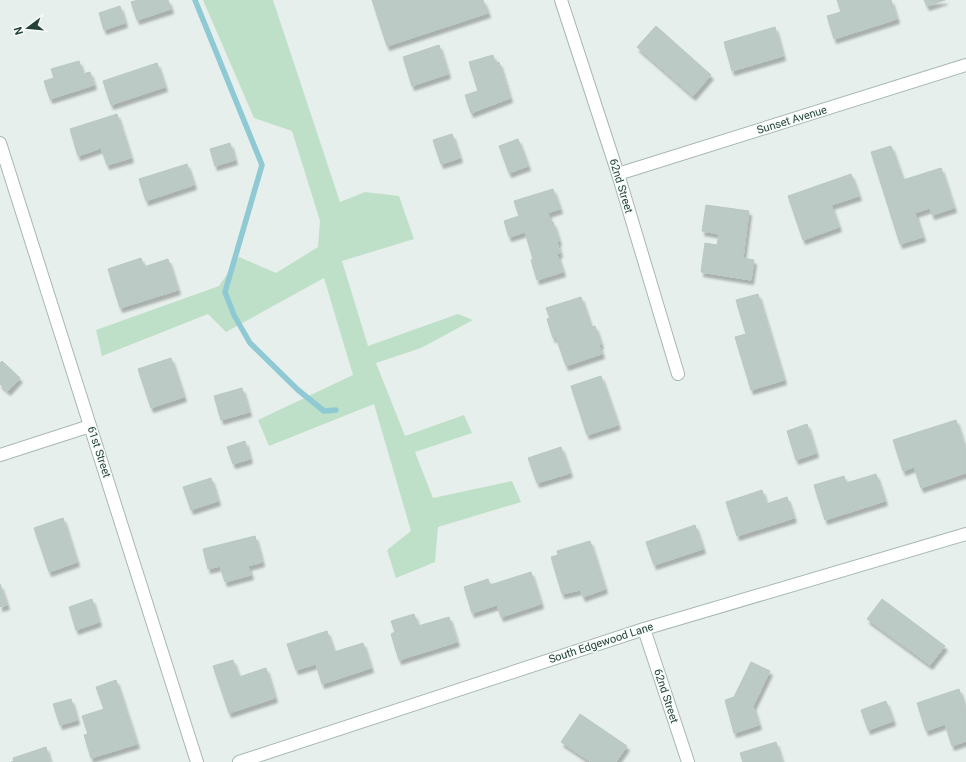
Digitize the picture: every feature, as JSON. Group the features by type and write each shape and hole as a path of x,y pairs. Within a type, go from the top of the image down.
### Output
{"street":[{"name":"62nd Street","path":"561,0 618,174 678,374"},
{"name":"Sunset Avenue","path":"618,174 966,65"},
{"name":"61st Street","path":"0,143 197,762"},
{"path":"0,455 90,426"},
{"name":"South Edgewood Lane","path":"239,762 644,629 966,534"},
{"name":"62nd Street","path":"644,629 688,762"}],"green space":[{"path":"203,0 273,0 340,202 365,192 399,196 414,239 342,261 368,346 458,314 473,320 421,348 376,363 405,436 464,415 472,433 415,452 433,498 512,481 521,502 438,527 435,562 396,578 387,550 411,531 374,404 269,446 258,420 353,375 324,278 226,332 208,314 102,356 96,330 219,286 239,257 276,273 318,247 320,221 292,131 254,118"}],"building":[{"path":"138,0 168,0 171,9 137,20 131,2"},
{"path":"372,0 483,0 488,13 387,46"},
{"path":"837,0 891,0 897,19 834,39 827,16 841,12"},
{"path":"924,0 945,0 927,6"},
{"path":"120,6 125,23 104,30 99,13"},
{"path":"656,26 711,75 693,96 637,47"},
{"path":"775,27 783,56 732,71 724,42"},
{"path":"439,45 448,74 412,86 403,57"},
{"path":"493,55 495,63 499,62 510,98 471,113 465,95 478,91 469,62"},
{"path":"79,61 83,74 90,72 94,85 50,99 44,81 54,78 51,69"},
{"path":"157,63 165,87 111,105 103,81"},
{"path":"117,114 131,158 107,165 101,148 78,156 70,129"},
{"path":"452,134 460,158 441,164 433,140"},
{"path":"518,139 528,166 509,173 499,146"},
{"path":"230,143 235,160 215,166 210,149"},
{"path":"891,146 903,180 941,168 954,208 932,215 930,208 915,213 923,237 900,244 871,152"},
{"path":"187,164 194,185 146,201 139,179"},
{"path":"851,174 859,196 831,205 839,227 803,240 788,196"},
{"path":"553,189 560,209 548,213 551,223 553,222 559,241 557,242 560,253 557,254 563,272 537,280 531,260 533,259 525,232 509,237 504,221 519,216 514,201"},
{"path":"706,205 749,211 743,258 754,260 751,280 701,272 705,243 717,245 719,234 702,231"},
{"path":"141,258 144,267 168,259 178,290 120,308 108,269"},
{"path":"758,294 784,380 751,390 735,337 746,334 736,300"},
{"path":"581,297 591,327 595,326 601,344 599,345 602,354 566,366 556,337 553,338 547,319 550,318 546,308"},
{"path":"171,358 184,397 151,408 138,369"},
{"path":"2,361 20,378 8,391 0,384 0,363"},
{"path":"601,376 618,425 587,435 571,386"},
{"path":"242,388 249,412 221,420 214,396"},
{"path":"956,420 966,451 966,473 921,488 914,467 903,471 893,440"},
{"path":"807,424 816,453 796,460 787,431"},
{"path":"245,441 250,459 233,464 227,447"},
{"path":"561,447 570,473 537,483 528,458"},
{"path":"876,474 885,501 825,520 814,485 844,476 846,483"},
{"path":"211,478 218,501 191,510 183,487"},
{"path":"762,490 766,504 787,497 794,518 737,536 726,502"},
{"path":"63,518 77,562 49,572 34,528"},
{"path":"695,525 703,549 654,565 646,542"},
{"path":"255,536 262,562 248,566 251,575 225,582 220,566 208,569 203,549"},
{"path":"590,541 605,589 583,597 580,590 562,594 551,557 558,555 557,551"},
{"path":"531,572 541,604 501,617 497,605 472,613 464,587 488,579 490,585"},
{"path":"0,584 7,605 0,607"},
{"path":"92,599 99,622 76,630 69,607"},
{"path":"882,599 945,646 930,665 867,619"},
{"path":"414,614 418,626 449,617 457,642 399,660 391,634 395,632 391,621"},
{"path":"327,631 334,652 363,643 371,668 322,684 316,664 296,670 287,644"},
{"path":"233,660 239,677 266,668 275,698 229,713 213,666"},
{"path":"751,662 770,671 753,706 759,725 734,733 725,700 734,697"},
{"path":"116,680 137,744 91,758 84,735 88,734 82,716 104,709 96,687"},
{"path":"959,689 966,710 966,741 952,746 945,724 926,731 917,703"},
{"path":"71,699 77,720 60,725 53,704"},
{"path":"886,701 893,721 868,730 861,710"},
{"path":"580,714 627,746 616,762 591,762 561,742"},
{"path":"776,742 782,762 743,762 740,753"},
{"path":"46,747 50,762 11,762 14,761 13,758"}],"waterway":[{"path":"195,0 262,165 225,292 234,315 250,343 298,390 324,411 336,410"}]}
